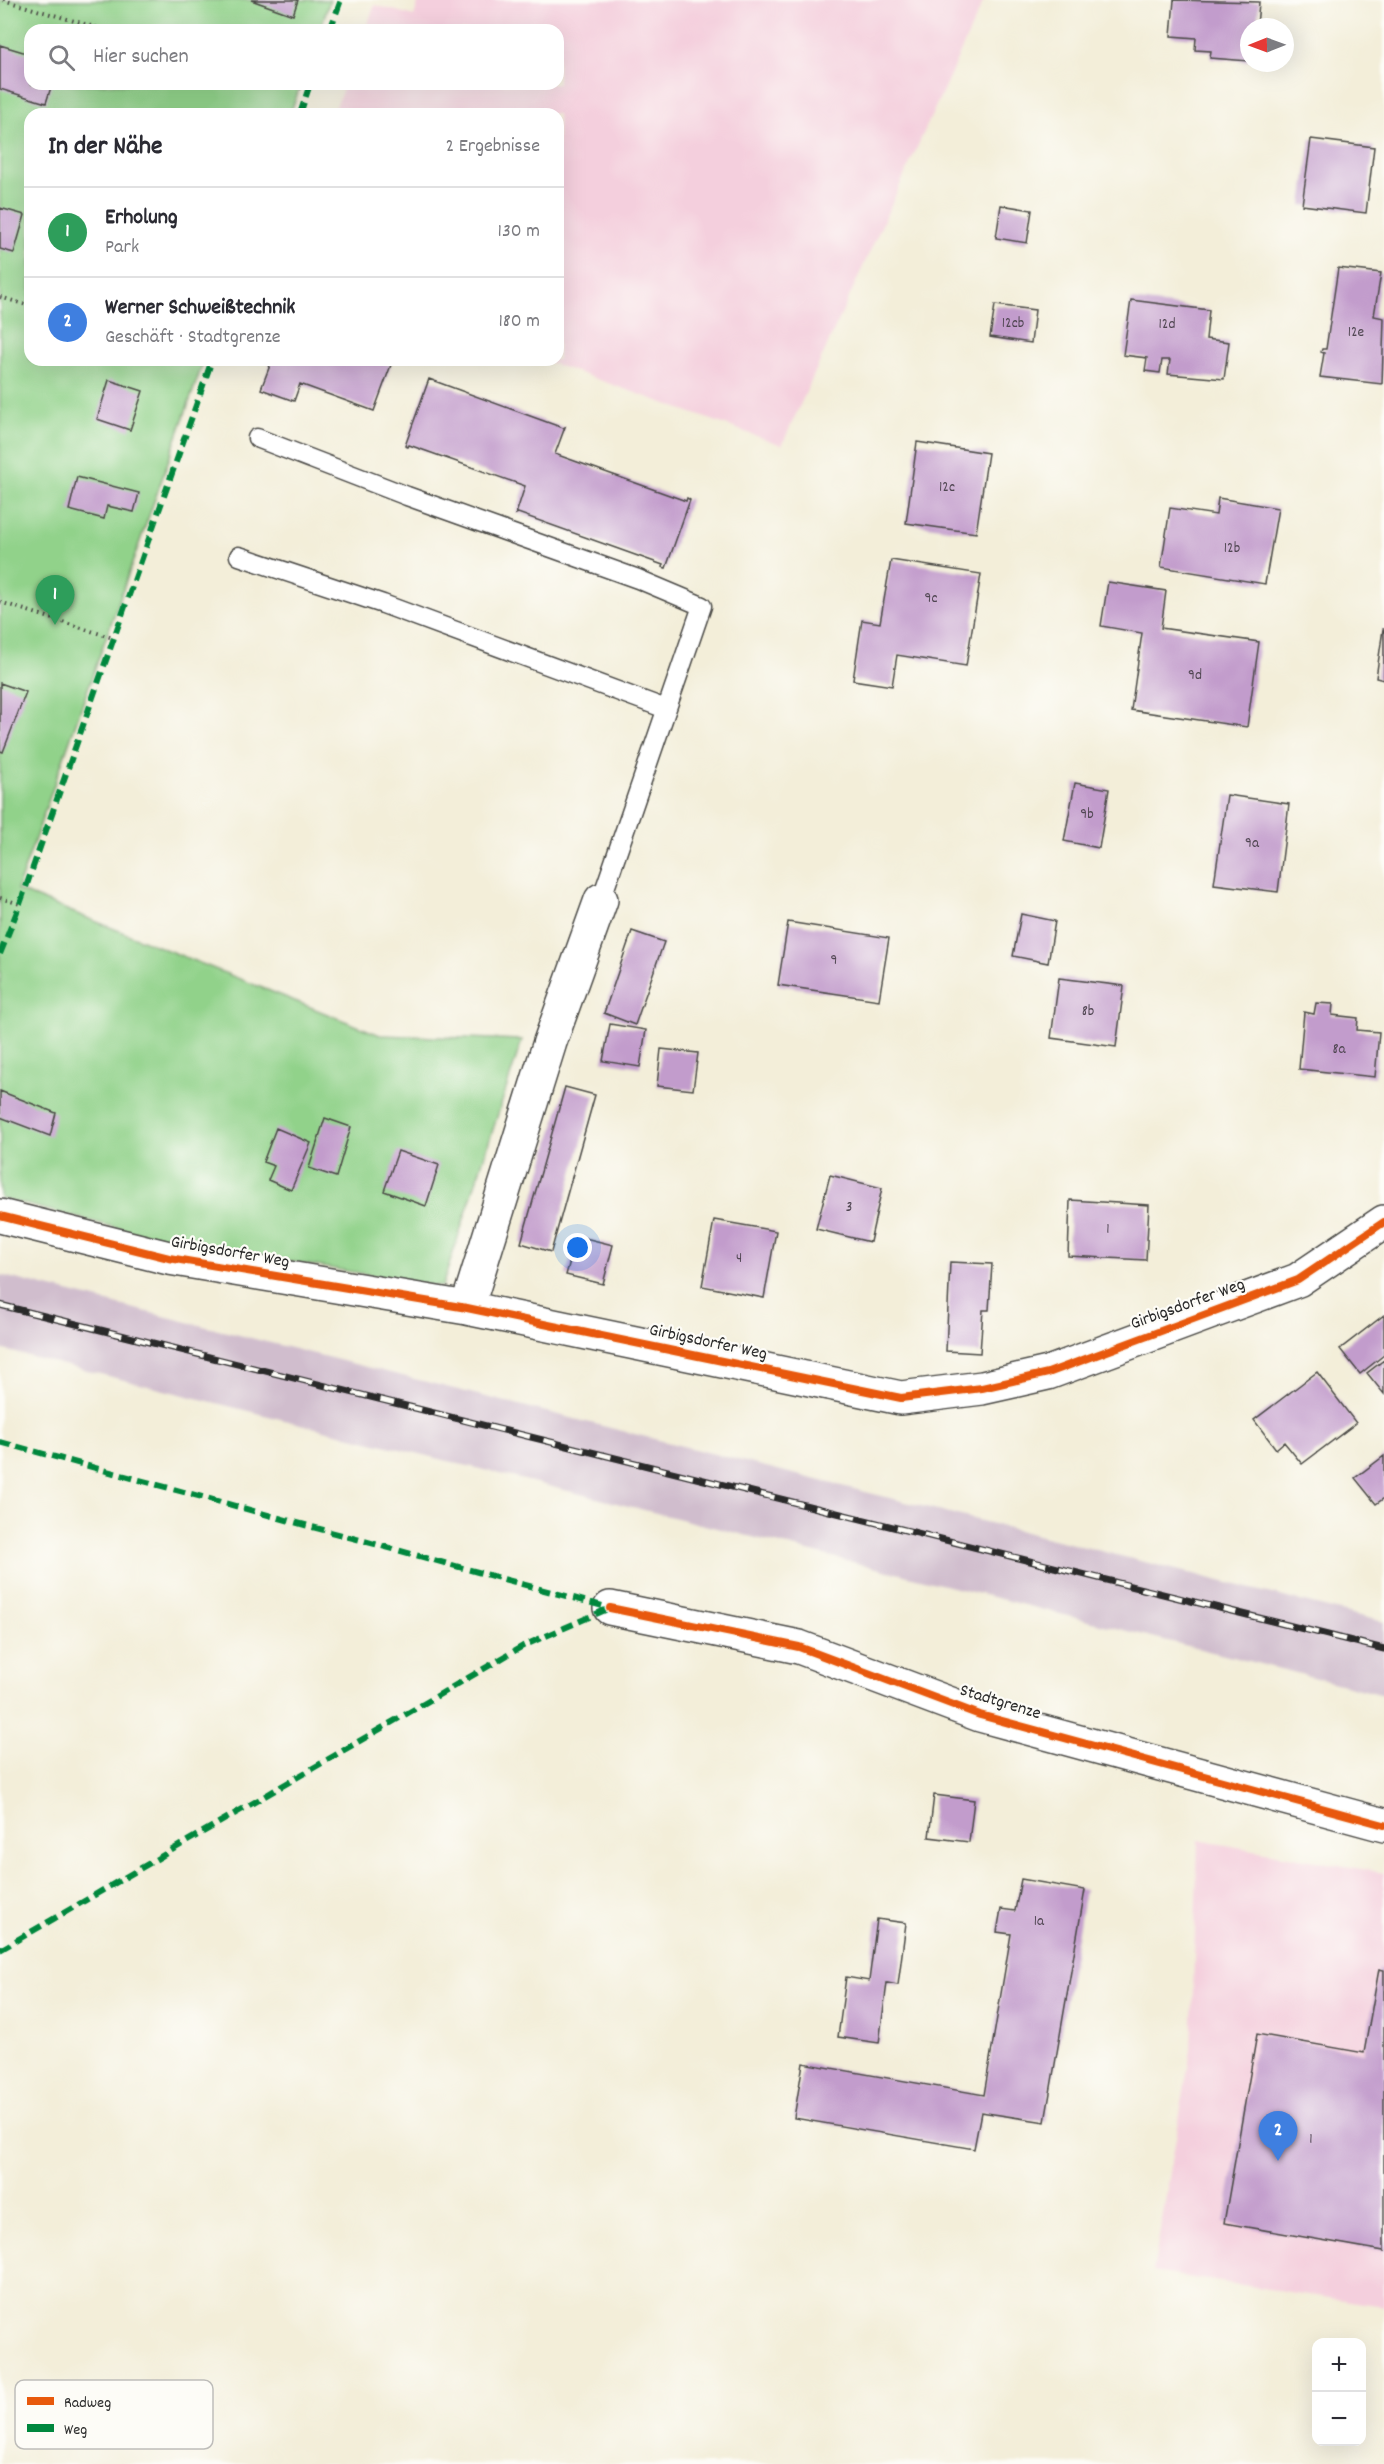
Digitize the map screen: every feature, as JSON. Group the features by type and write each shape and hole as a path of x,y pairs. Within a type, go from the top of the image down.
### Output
{"street":[{"path":"467,1308 550,1042 601,900"},
{"name":"Girbigsdorfer Weg","path":"0,1216 169,1258 467,1308 901,1398 982,1388 1048,1373 1298,1280 1384,1222"},
{"name":"Stadtgrenze","path":"610,1608 799,1647 980,1715 1384,1825"}],"lane":[{"path":"257,438 407,496 638,579 702,606 601,900"},
{"path":"239,556 383,604 666,710"}],"path":[{"path":"3,0 85,24"},
{"path":"0,297 24,304"},
{"path":"0,602 113,638"},
{"path":"0,897 20,903"}],"shaded area":[{"path":"419,0 984,0 782,445 560,366 564,366 564,108 335,108 343,90 564,90 564,24 367,24 375,5 414,16"},
{"path":"0,1275 1384,1622 1384,1695 0,1349"},
{"path":"1198,1840 1384,1873 1384,2306 1153,2272 1191,2050"}],"green space":[{"path":"0,0 330,0 322,24 24,24 24,90 299,90 292,108 24,108 24,366 202,366 17,890 380,1035 522,1040 442,1287 173,1242 0,1198"}],"building":[{"path":"251,0 298,0 293,15"},
{"path":"1174,0 1259,2 1258,18 1240,18 1240,60 1210,58 1211,51 1195,50 1196,38 1171,36"},
{"path":"0,45 24,52 24,90 50,90 46,103 0,89"},
{"path":"1311,139 1374,147 1366,213 1302,205"},
{"path":"1001,205 1032,210 1027,243 996,238"},
{"path":"0,208 24,215 14,253 0,249"},
{"path":"1338,268 1381,273 1374,316 1384,318 1382,384 1320,377 1324,353 1321,352 1322,349 1326,349"},
{"path":"1131,300 1209,310 1206,339 1229,342 1224,379 1168,374 1170,360 1162,360 1160,373 1145,371 1147,358 1123,355"},
{"path":"995,305 1035,310 1031,343 990,337"},
{"path":"270,366 391,366 374,411 300,384 294,401 261,389"},
{"path":"429,379 565,427 555,454 686,501 687,498 690,500 666,568 662,567 663,565 516,514 525,486 409,445 405,446"},
{"path":"109,380 143,391 130,430 97,419"},
{"path":"917,442 988,453 976,533 906,523"},
{"path":"77,477 139,493 134,512 107,506 104,519 69,510"},
{"path":"1218,498 1278,508 1265,584 1161,567 1170,508 1216,515"},
{"path":"891,560 981,574 966,666 897,655 892,686 853,680 862,620 880,623"},
{"path":"1108,582 1166,591 1161,628 1259,642 1247,727 1131,710 1142,633 1101,626"},
{"path":"1384,629 1384,680 1376,678"},
{"path":"0,683 26,692 3,752 0,751"},
{"path":"1075,783 1109,789 1099,848 1064,841"},
{"path":"1227,795 1289,804 1278,892 1214,884"},
{"path":"1021,914 1055,921 1048,963 1013,956"},
{"path":"788,922 889,938 879,1000 778,985"},
{"path":"632,931 664,942 635,1025 604,1013"},
{"path":"1059,978 1124,986 1116,1047 1051,1038"},
{"path":"1316,1003 1333,1004 1332,1015 1358,1018 1357,1030 1379,1032 1375,1077 1299,1069 1304,1012 1314,1014"},
{"path":"610,1024 646,1030 640,1067 603,1061"},
{"path":"661,1049 698,1053 693,1090 657,1086"},
{"path":"565,1087 595,1095 551,1252 521,1243"},
{"path":"0,1091 56,1113 50,1136 0,1117"},
{"path":"325,1118 351,1127 336,1177 309,1168"},
{"path":"276,1128 311,1143 291,1190 268,1180 274,1166 263,1162"},
{"path":"398,1151 439,1165 426,1206 384,1191"},
{"path":"830,1175 882,1188 870,1242 816,1229"},
{"path":"1070,1200 1149,1205 1146,1260 1068,1256"},
{"path":"714,1220 776,1231 764,1298 702,1286"},
{"path":"577,1236 613,1245 603,1284 566,1275"},
{"path":"950,1262 992,1264 989,1310 983,1310 980,1353 946,1351"},
{"path":"1384,1315 1384,1355 1360,1374 1340,1349"},
{"path":"1384,1360 1384,1394 1367,1373"},
{"path":"1317,1372 1356,1423 1302,1464 1284,1442 1276,1449 1254,1420"},
{"path":"1384,1456 1384,1498 1376,1504 1355,1478"},
{"path":"934,1795 974,1800 969,1842 929,1837"},
{"path":"1021,1879 1085,1890 1045,2122 981,2112 974,2149 794,2118 803,2063 984,2095 1011,1934 997,1932 1001,1909 1015,1911"},
{"path":"877,1919 906,1923 898,1985 887,1983 879,2043 838,2037 846,1977 869,1981"},
{"path":"1379,1969 1384,1970 1384,2251 1224,2223 1257,2034 1364,2053"}],"railway":[{"path":"0,1305 1384,1649"}],"marked path":[{"path":"332,24 341,0"},
{"path":"302,108 308,90"},
{"path":"0,954 20,904 210,366"},
{"path":"0,1442 610,1608"},
{"path":"0,1950 523,1646 610,1608"}],"cycle path":[{"path":"0,1216 169,1258 467,1308 901,1398 982,1388 1048,1373 1298,1280 1384,1222"},
{"path":"610,1608 799,1647 980,1715 1384,1825"}],"place":[{"name":"Erholung","path":"55,625"},
{"name":"Werner Schweißtechnik","path":"1278,2161"}]}
